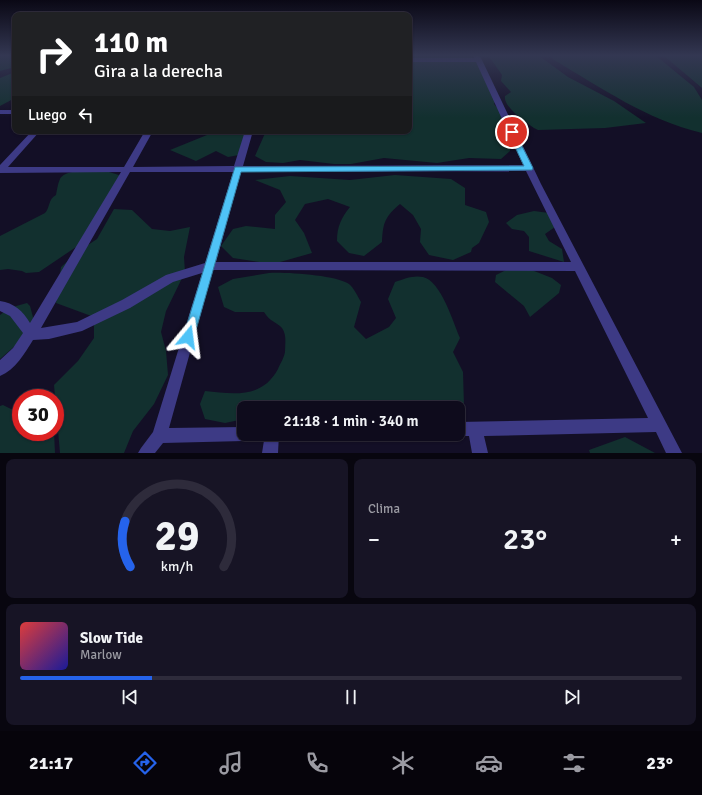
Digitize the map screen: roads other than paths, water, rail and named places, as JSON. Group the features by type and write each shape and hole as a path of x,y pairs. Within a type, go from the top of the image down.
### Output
{"street":[{"path":"486,76 529,168 674,453"},
{"path":"0,112 12,112"},
{"path":"0,170 33,134"},
{"path":"0,369 18,352 30,334 147,134"},
{"path":"146,453 159,436 248,134"},
{"path":"0,170 529,168"},
{"path":"30,334 78,327 126,304 170,278 209,266 579,267"},
{"path":"0,306 4,306 18,315 30,334"},
{"path":"465,429 660,424"},
{"path":"476,428 480,453"},
{"path":"159,436 237,434"},
{"path":"270,453 271,441"}]}
